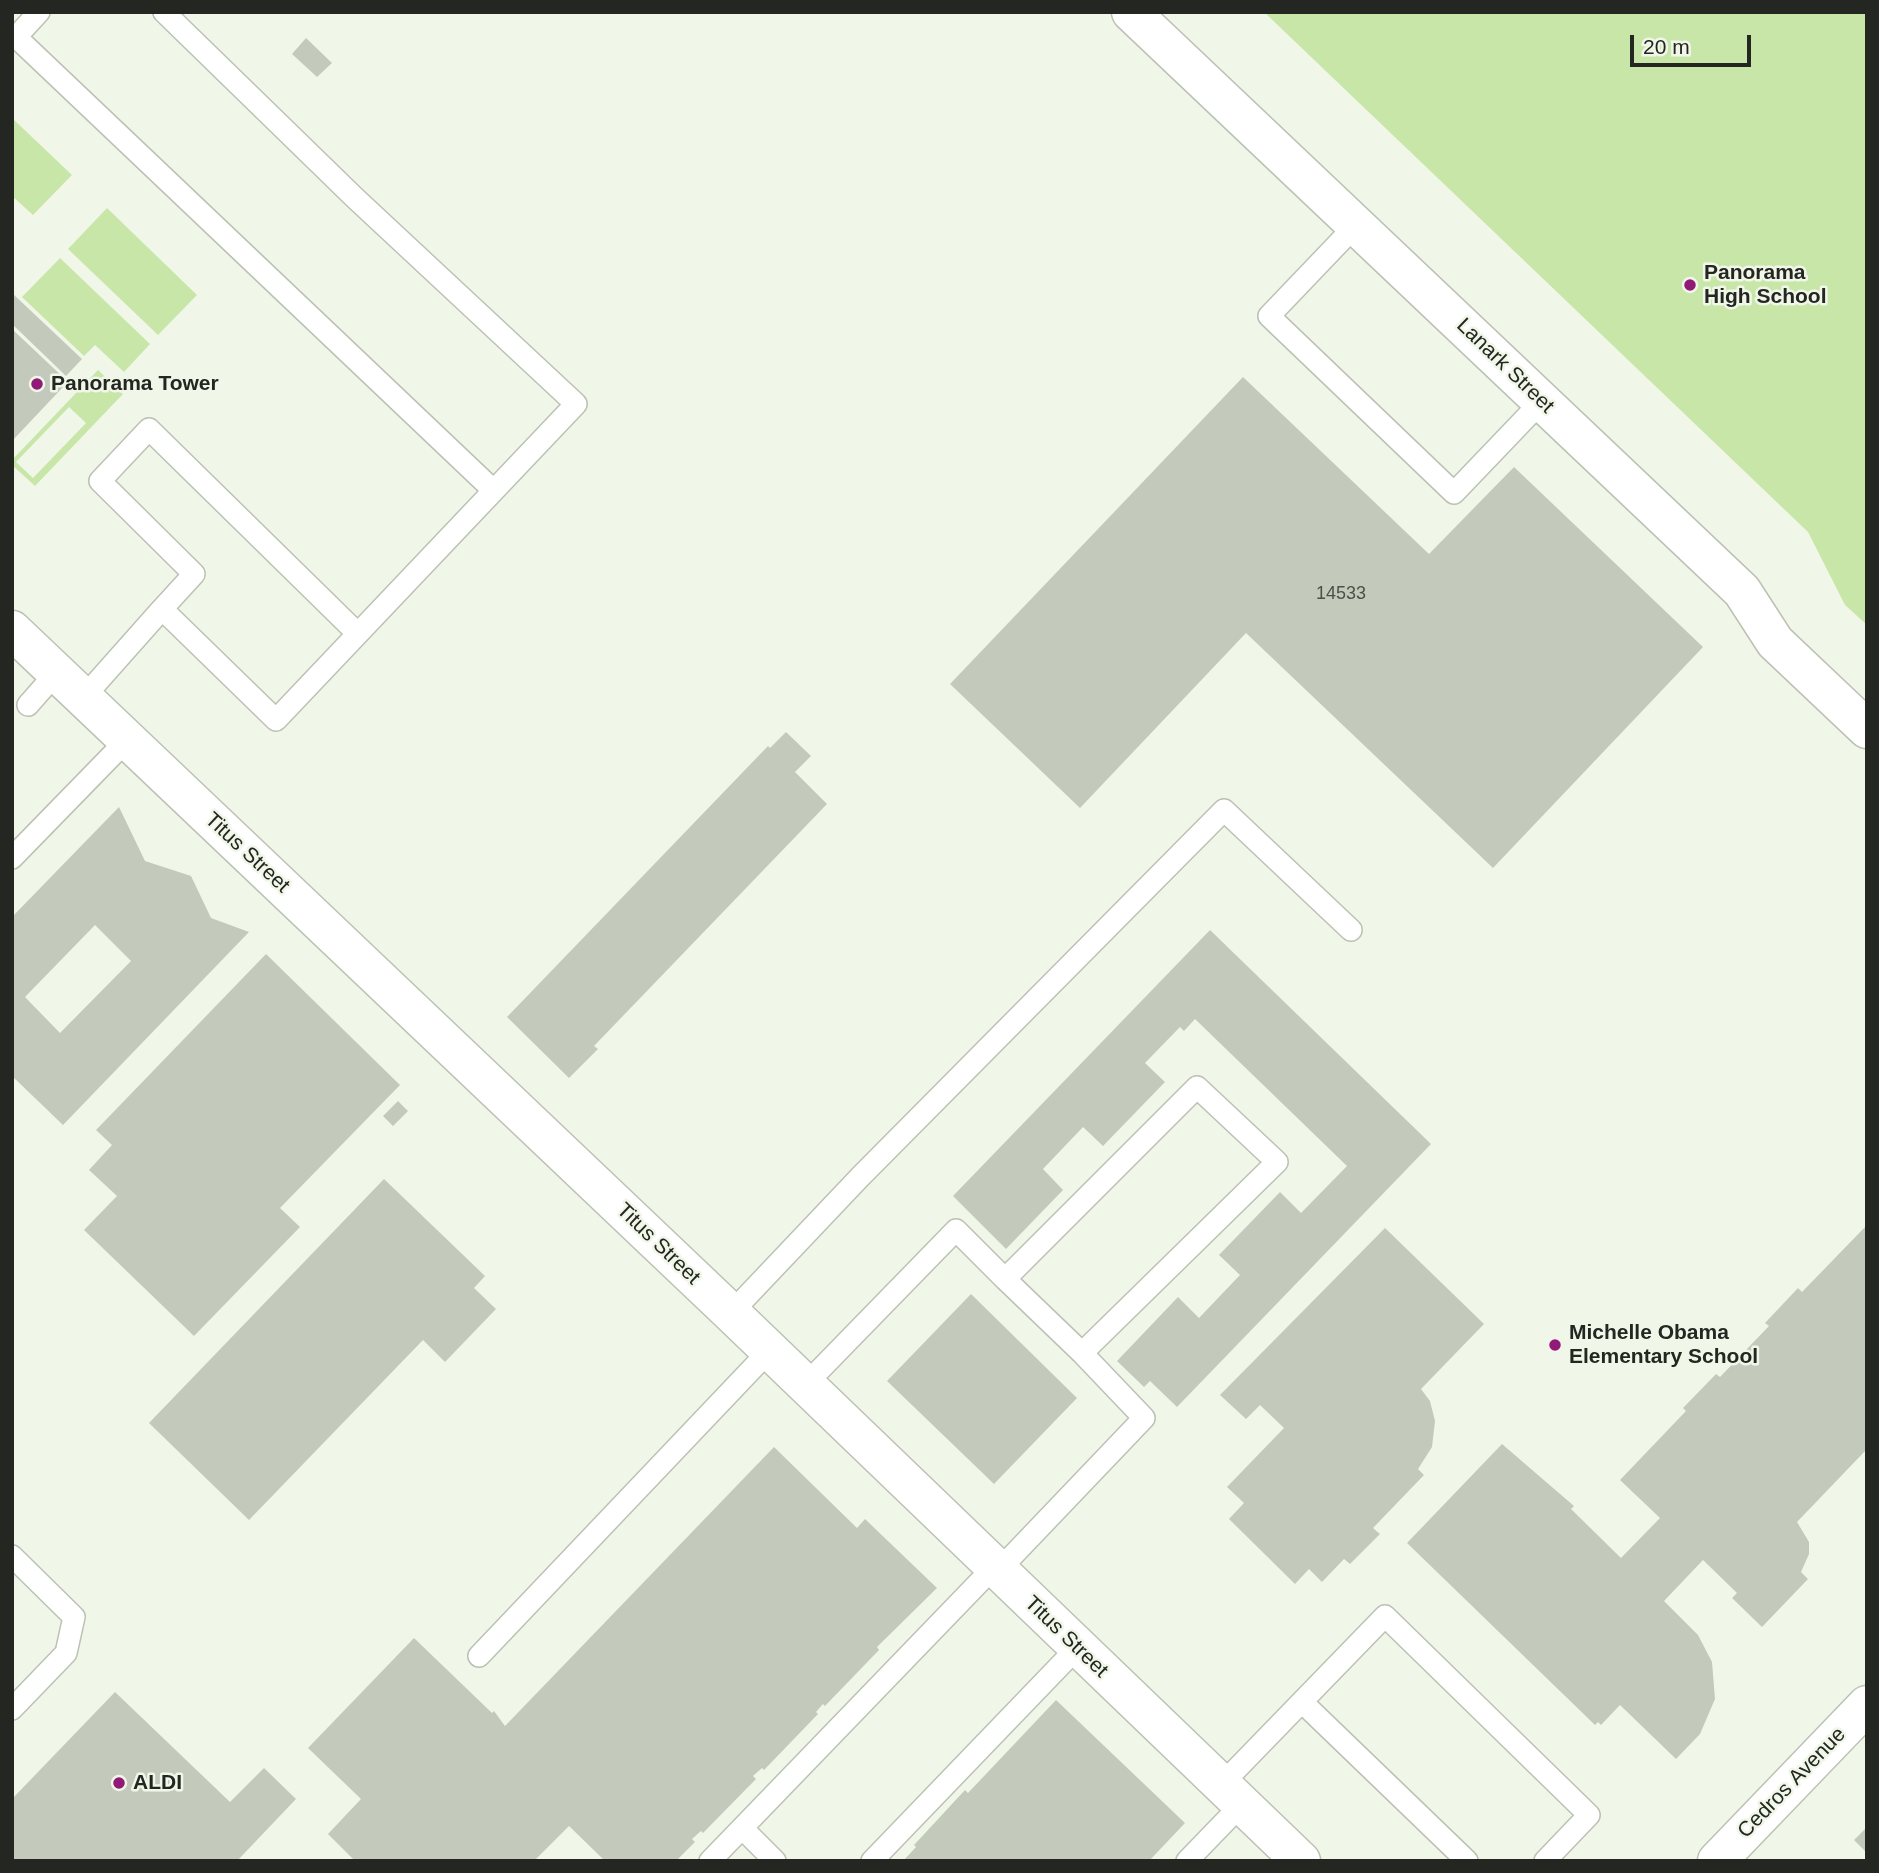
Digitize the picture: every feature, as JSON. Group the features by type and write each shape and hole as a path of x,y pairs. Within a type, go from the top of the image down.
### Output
{"street":[{"name":"Lanark Street","path":"1132,12 1742,591 1775,642 1867,729"},
{"name":"Titus Street","path":"12,630 770,1350 995,1570 1301,1861"},
{"name":"Cedros Avenue","path":"1717,1861 1867,1706"}],"lane":[{"path":"39,12 16,37 492,489"},
{"path":"162,609 275,720 492,489 576,404 164,12"},
{"path":"1356,225 1269,316 1454,493 1542,401"},
{"path":"27,705 70,685 162,609 194,573 100,481 149,429 358,633"},
{"path":"12,858 127,740"},
{"path":"731,1313 860,1177 1224,810 1351,930"},
{"path":"1005,1279 1197,1087 1277,1162 1082,1353"},
{"path":"710,1861 1144,1418 1082,1353 956,1230 804,1386"},
{"path":"479,1656 770,1350"},
{"path":"12,1556 74,1617 66,1653 12,1709"},
{"path":"1187,1861 1231,1795 1302,1702 1385,1616 1589,1815 1545,1861"},
{"path":"872,1861 1077,1648"},
{"path":"1302,1702 1467,1861"},
{"path":"743,1828 775,1861"}],"green space":[{"name":"Panorama High School","path":"1264,12 1867,12 1867,625 1845,605 1808,532"},
{"path":"12,118 72,175 33,215 12,196"},
{"path":"107,208 197,295 158,335 68,249"},
{"path":"60,258 150,344 124,372 95,345 84,356 22,297"},
{"path":"98,370 123,394 35,486 12,465 12,460","holes":["69,407 86,423 33,478 16,462"]}],"building":[{"path":"306,38 332,63 317,77 292,54"},
{"path":"12,293 82,359 66,376 12,324"},
{"name":"Panorama Tower","path":"12,329 64,378 61,382 64,386 12,441"},
{"path":"1243,377 1429,554 1514,467 1703,647 1493,868 1246,633 1080,808 950,684"},
{"path":"786,732 811,756 795,772 827,804 594,1046 598,1049 569,1078 507,1017 768,746 770,748"},
{"path":"119,807 145,861 191,876 211,918 249,932 63,1125 12,1076 12,917","holes":["95,925 131,961 60,1033 25,997"]},
{"path":"1210,930 1431,1144 1177,1407 1150,1381 1144,1387 1117,1361 1178,1297 1199,1318 1240,1275 1219,1255 1280,1192 1301,1213 1347,1166 1195,1019 1184,1031 1180,1027 1145,1063 1165,1082 1103,1146 1083,1127 1043,1169 1063,1190 1006,1249 953,1196"},
{"path":"266,954 400,1085 280,1208 300,1227 194,1336 84,1230 117,1196 89,1170 112,1145 96,1130"},
{"path":"398,1101 408,1111 393,1126 383,1116"},
{"path":"384,1179 485,1276 474,1288 496,1309 445,1362 423,1340 249,1520 149,1423"},
{"path":"1867,1225 1867,1449 1797,1522 1809,1542 1809,1554 1801,1572 1808,1579 1762,1627 1732,1598 1737,1593 1703,1560 1664,1601 1698,1635 1712,1662 1715,1699 1700,1734 1676,1759 1620,1705 1601,1725 1598,1722 1595,1725 1407,1543 1502,1444 1574,1506 1571,1509 1621,1558 1660,1518 1620,1480 1686,1411 1683,1408 1716,1374 1720,1377 1769,1326 1765,1323 1798,1288 1802,1292"},
{"path":"1385,1228 1484,1324 1421,1389 1430,1401 1435,1421 1432,1447 1418,1469 1424,1475 1373,1528 1380,1534 1350,1564 1344,1559 1322,1582 1309,1569 1295,1584 1229,1519 1244,1503 1227,1487 1284,1428 1260,1405 1246,1419 1220,1395"},
{"path":"971,1294 1077,1398 994,1484 887,1381"},
{"path":"774,1447 857,1528 865,1519 937,1588 877,1647 879,1650 825,1706 823,1704 816,1712 818,1714 764,1770 762,1768 753,1776 756,1779 703,1833 701,1831 692,1839 695,1842 676,1861 605,1861 569,1826 534,1861 355,1861 328,1834 361,1799 308,1748 414,1638 492,1713 494,1711 505,1726"},
{"name":"ALDI","path":"115,1692 230,1802 264,1768 296,1799 237,1861 12,1861 12,1799"},
{"path":"1056,1700 1185,1823 1149,1861 903,1861 916,1847 914,1845 965,1790 968,1793"},
{"path":"1867,1827 1867,1853 1854,1840"}],"place":[{"name":"Panorama High School","path":"1690,285"},
{"name":"Panorama Tower","path":"37,384"},
{"name":"Michelle Obama Elementary School","path":"1555,1345"},
{"name":"ALDI","path":"119,1783"}]}
